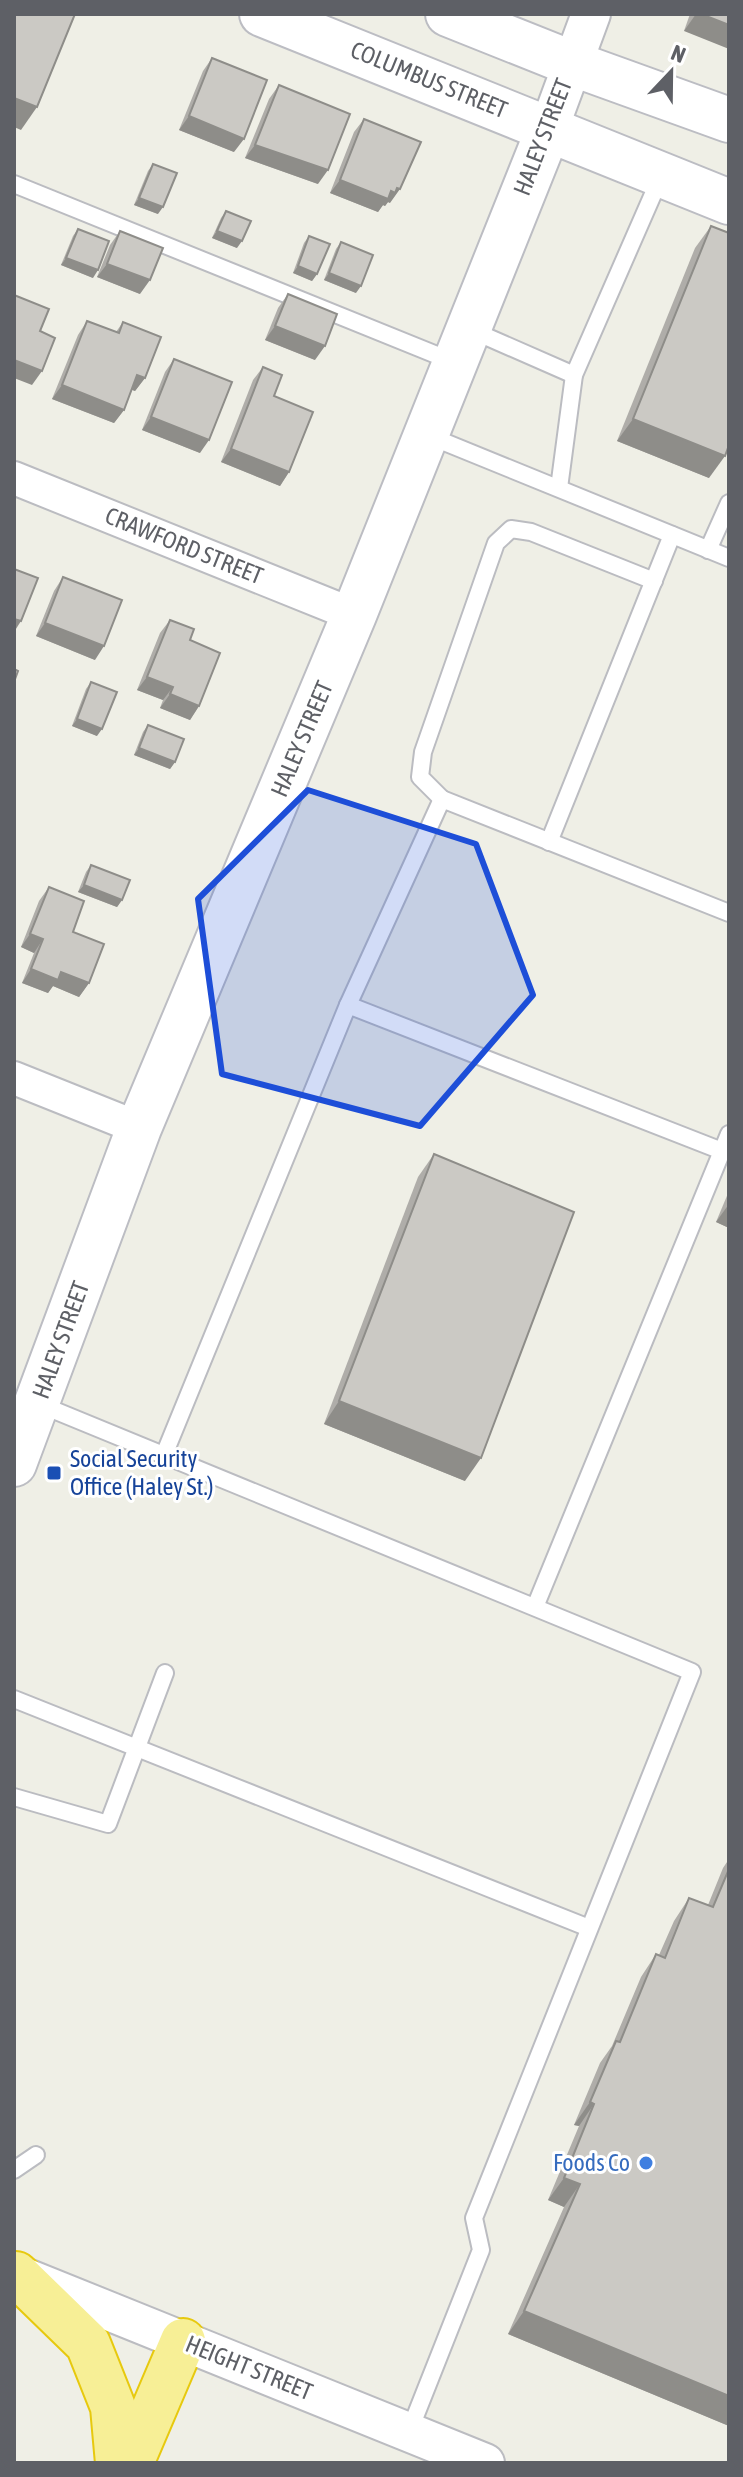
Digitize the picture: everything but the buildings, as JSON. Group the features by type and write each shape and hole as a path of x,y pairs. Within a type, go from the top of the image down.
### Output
{"highway":[{"path":"15,2273 88,2344 113,2407 118,2463"},
{"path":"131,2463 183,2341"}],"main road":[{"name":"COLUMBUS STREET","path":"262,14 729,202"},
{"path":"448,14 571,63 729,120"},
{"name":"HALEY STREET","path":"14,1464 139,1128 354,615 549,128"}],"street":[{"name":"HALEY STREET","path":"549,128 591,14"},
{"name":"CRAWFORD STREET","path":"14,478 354,615"},
{"path":"14,1078 139,1128"},
{"name":"HEIGHT STREET","path":"15,2273 485,2463"}],"lane":[{"path":"559,488 574,375 662,174"},
{"path":"14,184 462,345 574,375"},
{"path":"426,434 729,558"},
{"path":"708,550 729,503"},
{"path":"654,581 531,532 511,529 496,543 423,752 420,777 442,799 729,913"},
{"path":"549,842 672,535"},
{"path":"164,1455 348,1005 442,799"},
{"path":"348,1005 722,1151"},
{"path":"535,1607 729,1134"},
{"path":"38,1404 692,1672 474,2218 481,2250 409,2432"},
{"path":"14,1797 108,1824 165,1673"},
{"path":"14,1699 589,1928"},
{"path":"14,2170 36,2155"}],"highlighted area":[{"path":"308,790 476,844 533,995 420,1126 222,1074 198,899"}],"place":[{"name":"Social Security Office (Haley St.)","path":"54,1473"},
{"name":"Foods Co","path":"646,2163"}]}
